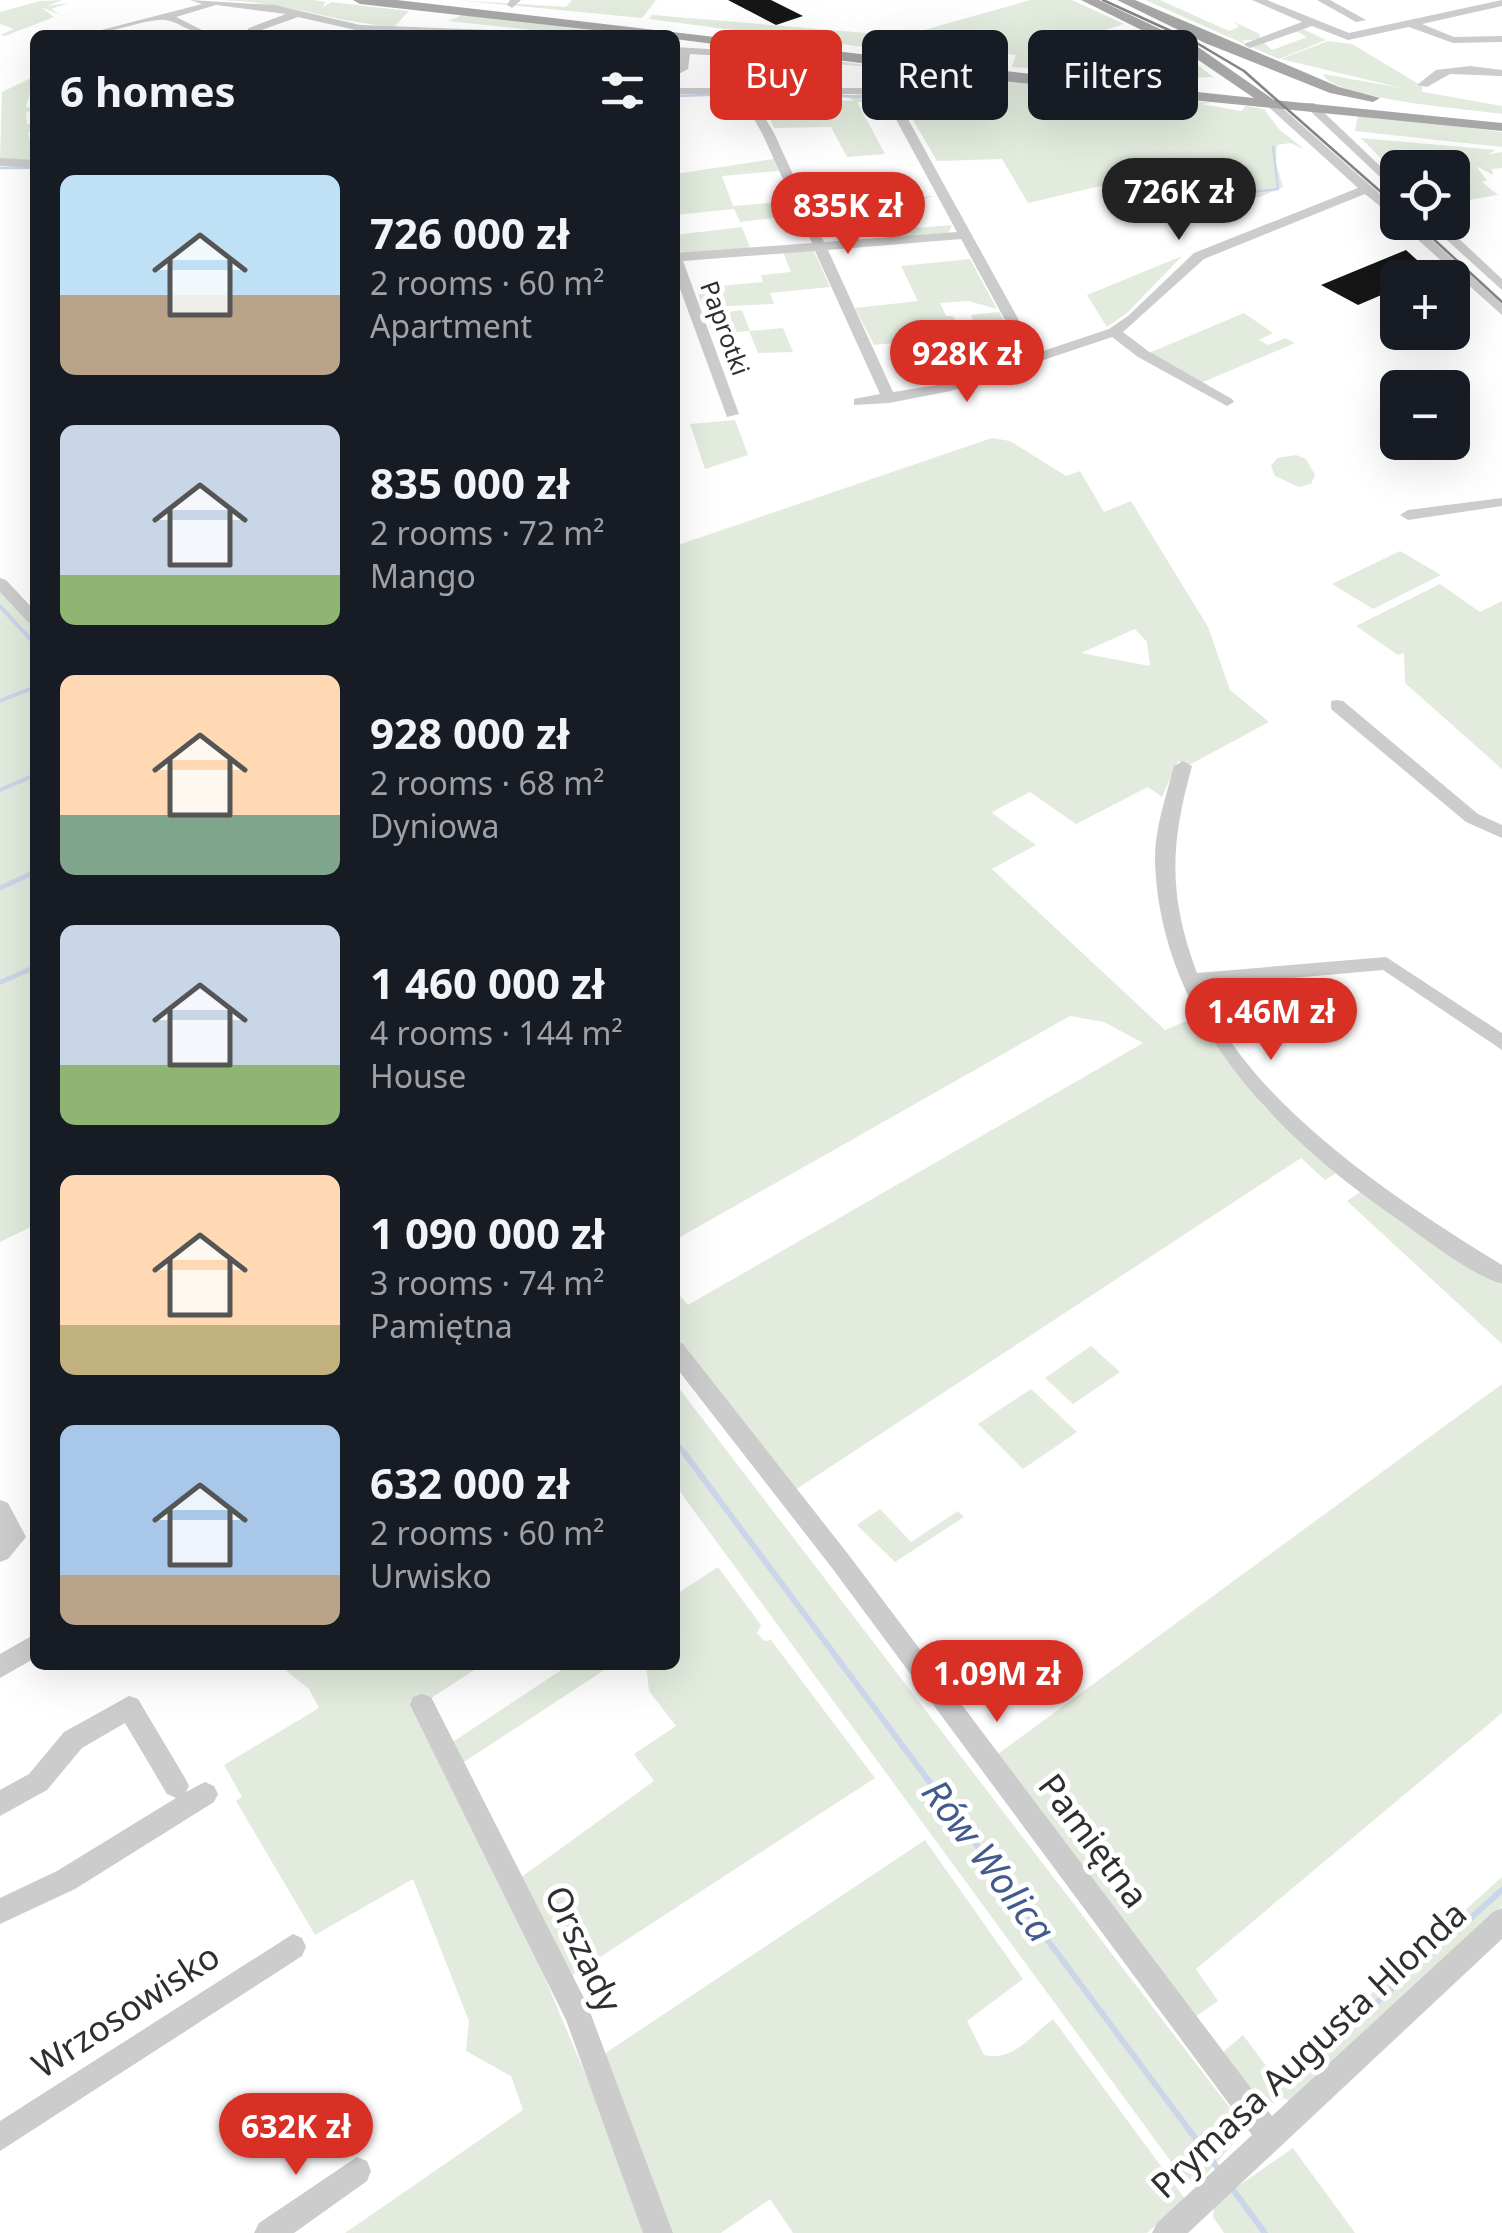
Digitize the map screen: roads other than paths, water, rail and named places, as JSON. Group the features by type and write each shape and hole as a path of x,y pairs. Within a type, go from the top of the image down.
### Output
{"main road":[{"path":"360,0 615,30"},
{"path":"419,0 804,42 1028,74"},
{"path":"1088,0 1224,69 1262,96"},
{"path":"1124,0 1192,30"},
{"path":"1198,33 1303,101"},
{"path":"1198,33 1342,92 1446,112"},
{"path":"680,38 862,59"},
{"path":"1198,87 1224,82 1224,69"},
{"path":"1008,73 1262,96"},
{"path":"1198,87 1361,111 1502,126"},
{"path":"1289,119 1289,109 1303,101 1339,100 1502,118"},
{"path":"1334,125 1340,116 1361,111"}],"street":[{"path":"160,16 179,0"},
{"path":"195,0 258,6 385,30"},
{"path":"1257,0 1342,36 1362,35 1502,2"},
{"path":"1322,0 1360,20"},
{"path":"1460,0 1479,8"},
{"path":"106,30 212,4"},
{"path":"258,6 254,14 277,21"},
{"path":"252,30 294,15"},
{"path":"160,16 194,30"},
{"path":"1250,44 1311,23"},
{"path":"1412,24 1453,40 1502,39"},
{"path":"680,51 710,53"},
{"path":"1423,85 1435,72 1502,73"},
{"path":"680,91 710,93"},
{"path":"680,98 710,95"},
{"path":"1262,96 1380,200"},
{"path":"1303,101 1334,125 1380,172"},
{"path":"760,120 889,399"},
{"path":"902,120 1033,360"},
{"path":"0,162 30,164"},
{"path":"859,402 946,388 1114,332 1199,256 1367,189"},
{"path":"680,258 964,235"},
{"path":"1424,240 1502,310"},
{"path":"1452,240 1502,286"},
{"name":"Paprotki","path":"680,272 732,414"},
{"path":"1114,332 1144,354 1228,402"},
{"path":"1408,516 1502,502"},
{"path":"0,584 30,615"},
{"path":"1337,705 1472,818 1502,832"},
{"path":"1183,766 1169,819 1164,862 1172,923 1190,980 1254,1081 1320,1149 1395,1209 1502,1276"},
{"path":"1190,980 1386,963 1502,1043"},
{"name":"Pamiętna","path":"680,1356 840,1562 1261,2147"},
{"path":"0,1510 14,1537 0,1552"},
{"path":"0,1667 30,1649"},
{"name":"Orszady","path":"422,1705 577,2014 658,2233"},
{"path":"0,1804 38,1782 72,1740 129,1707 176,1786"},
{"path":"0,1910 51,1889 205,1794"},
{"name":"Prymasa Augusta Hlonda","path":"1168,2233 1502,1921"},
{"name":"Wrzosowisko","path":"0,2137 293,1947"},
{"path":"269,2233 357,2171"}],"waterway":[{"path":"680,96 710,95"},
{"path":"842,96 862,96"},
{"path":"1197,198 1278,189 1273,147"},
{"path":"0,168 30,168"},
{"name":"Rów Wolica","path":"0,606 30,639"},
{"path":"0,701 30,689"},
{"path":"0,790 30,777"},
{"path":"0,888 30,874"},
{"path":"1,982 30,969"},
{"name":"Rów Wolica","path":"680,1448 687,1457"},
{"name":"Rów Wolica","path":"685,1454 1219,2170"},
{"path":"1289,2081 1502,1890"},
{"name":"Rów Wolica","path":"1231,2187 1265,2233"}],"tram line":[{"path":"1103,0 1195,42 1244,71 1380,191"},
{"path":"1435,240 1502,302"}]}
